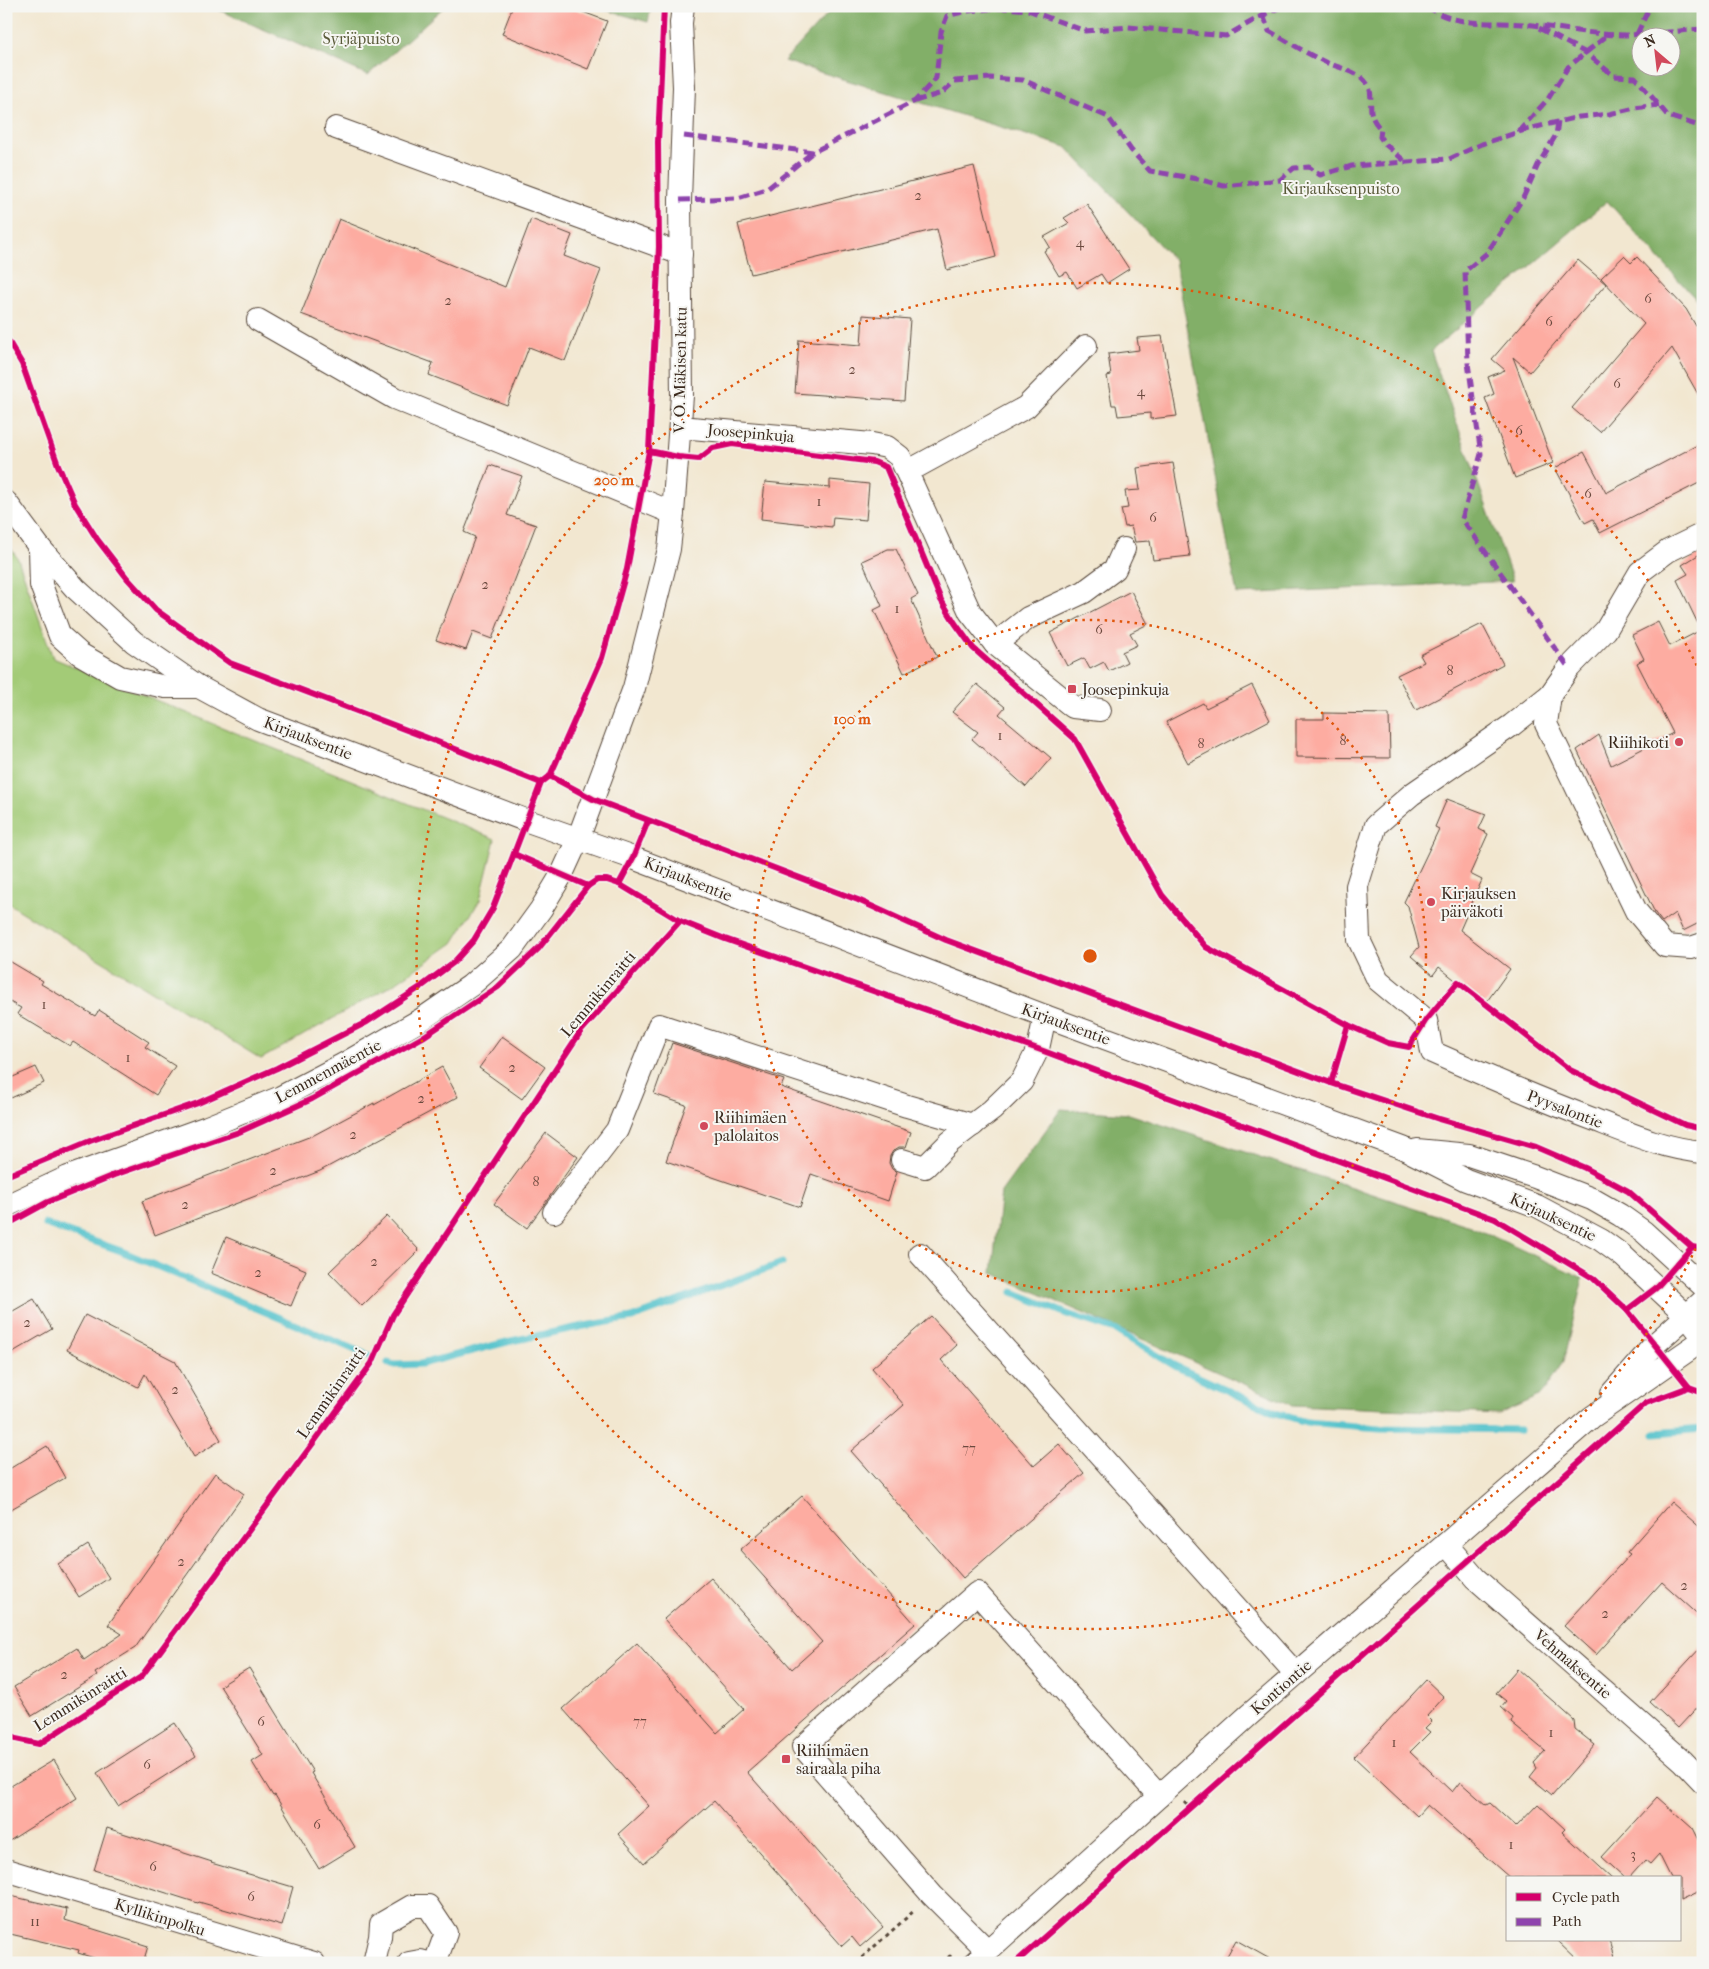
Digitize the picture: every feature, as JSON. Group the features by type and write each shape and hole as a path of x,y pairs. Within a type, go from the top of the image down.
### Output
{"street":[{"name":"V. O. Mäkisen katu","path":"578,839 634,688 669,549 682,396 680,200 684,136 681,23 683,6"},
{"path":"336,128 681,254"},
{"path":"258,320 394,398 673,513"},
{"path":"907,472 1026,407 1086,346"},
{"name":"Joosepinkuja","path":"680,427 872,444 887,447 900,457 970,612 994,644 1072,706 1100,710"},
{"name":"Kirjauksentie","path":"6,502 40,548 75,588 134,642 199,687 258,719 633,858 1045,1016 1403,1148 1466,1180 1537,1206 1601,1240 1694,1308 1703,1339"},
{"path":"1703,534 1668,551 1640,572 1606,630 1569,668 1550,695 1546,724 1636,911 1665,946 1691,948 1703,944"},
{"path":"40,548 41,585 60,636 80,654 120,677 166,687 199,687"},
{"path":"994,644 1028,618 1084,592 1115,569 1124,549"},
{"name":"Pyysalontie","path":"1550,695 1512,725 1412,794 1376,825 1357,886 1359,940 1378,980 1426,1020 1432,1052 1519,1091 1629,1133 1690,1151 1703,1152"},
{"name":"Lemmenmäentie","path":"6,1206 68,1177 207,1127 281,1097 344,1064 422,1019 470,986 512,949 541,909 562,874 578,839"},
{"path":"902,1160 925,1167 950,1142 992,1110 1022,1081 1038,1049 1045,1016"},
{"path":"554,1212 617,1130 659,1025 907,1106 973,1125"},
{"name":"Kirjauksentie","path":"1403,1148 1469,1155 1592,1198 1644,1232 1703,1286"},
{"path":"920,1254 1296,1674"},
{"name":"Kontiontie","path":"1592,1417 1655,1344 1694,1308"},
{"name":"Kontiontie","path":"981,1957 1296,1674 1592,1417 1703,1339"},
{"name":"Vehmaksentie","path":"1446,1544 1475,1578 1683,1761 1703,1782"},
{"path":"981,1957 932,1894 803,1747 977,1593 1159,1796"},
{"name":"Kyllikinpolku","path":"6,1870 314,1963"},
{"path":"374,1963 381,1924 412,1906 428,1906 446,1933 435,1963"},
{"path":"409,1963 420,1961 428,1963"}],"path":[{"path":"1182,1814 1196,1800"},
{"path":"856,1963 932,1894"},
{"path":"942,1963 950,1956 956,1963"}],"green space":[{"name":"Syrjäpuisto","path":"210,6 445,6 368,75"},
{"path":"593,6 651,6 648,22"},
{"name":"Kirjauksenpuisto","path":"835,6 1703,6 1703,307 1607,201 1431,351 1513,581 1237,594 1175,261 1066,147 784,61"},
{"path":"6,541 18,559 53,658 495,839 480,900 453,943 394,984 261,1059 6,902"},
{"path":"1061,1109 1129,1114 1470,1226 1583,1278 1563,1362 1541,1395 1499,1414 1292,1405 992,1273 1001,1192"}],"building":[{"path":"513,6 567,6 607,21 588,69 502,34"},
{"path":"974,166 996,257 947,270 937,229 751,274 738,224"},
{"path":"1087,204 1129,269 1107,283 1101,274 1077,288 1067,272 1059,276 1044,251 1050,247 1044,237 1069,223 1064,218"},
{"path":"339,219 505,287 531,219 572,235 564,256 601,270 565,361 529,347 507,405 429,375 433,363 301,314"},
{"path":"1624,256 1631,263 1637,257 1686,309 1703,338 1703,403 1672,348 1600,432 1572,408 1644,324 1601,278"},
{"path":"1578,260 1606,284 1530,372 1513,357 1553,463 1515,478 1485,398 1494,394 1488,377 1505,370 1492,359"},
{"path":"863,315 910,319 904,401 795,393 799,340 861,345"},
{"path":"1162,336 1177,416 1150,419 1150,413 1118,416 1116,405 1112,405 1107,376 1111,375 1108,354 1139,350 1137,338"},
{"path":"1703,442 1703,481 1600,533 1593,519 1585,523 1555,468 1584,452 1606,493"},
{"path":"1173,463 1190,556 1153,560 1150,541 1135,542 1131,526 1125,527 1121,509 1128,508 1125,491 1140,490 1137,468"},
{"path":"490,465 522,476 507,515 536,525 492,639 473,632 466,650 436,640 475,537 464,532"},
{"path":"830,480 869,484 866,520 833,517 832,527 761,519 765,482 830,488"},
{"path":"888,549 896,549 918,595 911,599 937,657 904,673 874,610 882,606 862,561"},
{"name":"Riihikoti","path":"1703,552 1703,921 1683,931 1675,913 1662,922 1655,913 1577,750 1599,735 1611,765 1673,733 1637,663 1644,659 1632,635 1658,622 1670,646 1701,630 1677,580 1688,574 1682,565"},
{"path":"1131,591 1148,624 1130,633 1137,645 1122,652 1127,662 1109,671 1104,662 1090,669 1084,658 1067,666 1050,633"},
{"path":"1482,624 1503,664 1416,710 1397,675 1424,662 1420,655"},
{"path":"977,684 1005,707 999,714 1051,758 1026,787 972,739 978,732 952,712"},
{"path":"1252,685 1270,720 1188,763 1166,722 1203,703 1206,708"},
{"path":"1324,713 1389,714 1390,758 1296,757 1296,719 1324,719"},
{"name":"Kirjauksen päiväkoti","path":"1447,799 1486,814 1479,829 1488,834 1470,874 1482,880 1460,930 1510,969 1485,1004 1439,967 1433,975 1411,956 1419,947 1408,906 1404,902 1439,829 1435,827"},
{"path":"6,959 43,981 41,984 95,1016 99,1010 149,1042 145,1047 175,1066 156,1095 73,1042 70,1046 17,1014 21,1008 6,1000"},
{"path":"502,1036 545,1067 522,1099 479,1068"},
{"path":"672,1043 784,1080 781,1087 911,1132 906,1147 899,1147 890,1156 889,1163 892,1169 897,1172 888,1201 811,1174 800,1207 666,1161 686,1105 654,1094"},
{"path":"36,1067 44,1083 11,1098 6,1087 6,1080"},
{"path":"442,1067 458,1097 320,1171 155,1235 142,1201 314,1135 374,1103 374,1105"},
{"path":"546,1133 578,1157 527,1228 494,1204"},
{"path":"387,1216 419,1250 362,1306 329,1272"},
{"path":"226,1237 306,1270 291,1306 211,1273"},
{"path":"34,1299 52,1329 6,1356 6,1315"},
{"path":"85,1315 175,1361 221,1440 194,1457 145,1374 138,1387 67,1350"},
{"path":"931,1316 957,1345 941,1360 1034,1466 1059,1444 1084,1473 963,1578 851,1451 904,1405 872,1368"},
{"path":"47,1446 65,1478 6,1512 6,1471"},
{"path":"215,1473 244,1494 135,1648 95,1673 97,1676 32,1716 14,1687 77,1648 84,1660 122,1634 108,1625"},
{"path":"802,1496 915,1624 747,1772 883,1927 860,1947 852,1937 842,1946 714,1801 644,1863 618,1834 649,1806 563,1709 637,1643 717,1733 744,1709 664,1619 711,1578 792,1669 822,1642 740,1550"},
{"path":"1671,1502 1703,1530 1703,1619 1662,1582 1596,1655 1564,1626 1630,1554 1627,1552"},
{"path":"88,1545 109,1578 79,1597 58,1564"},
{"path":"1703,1645 1703,1701 1678,1728 1650,1702"},
{"path":"249,1668 313,1772 311,1773 355,1847 319,1869 275,1795 273,1796 252,1762 263,1755 220,1686"},
{"path":"1517,1669 1574,1720 1575,1729 1595,1745 1552,1795 1530,1777 1537,1768 1534,1763 1545,1751 1511,1723 1513,1718 1501,1707 1506,1701 1496,1693"},
{"path":"1426,1680 1444,1697 1427,1716 1432,1721 1425,1728 1430,1732 1410,1752 1452,1792 1460,1782 1486,1805 1490,1803 1516,1827 1538,1804 1565,1829 1562,1832 1610,1876 1508,1876 1427,1805 1417,1816 1354,1757"},
{"path":"175,1723 196,1756 118,1806 97,1773"},
{"path":"54,1760 77,1798 6,1843 6,1789"},
{"path":"1657,1797 1692,1828 1703,1850 1703,1890 1682,1900 1682,1876 1670,1876 1659,1854 1650,1864 1645,1860 1631,1876 1623,1876 1602,1857"},
{"path":"107,1828 211,1863 293,1887 282,1926 198,1903 94,1870"},
{"path":"6,1895 67,1909 65,1920 148,1946 143,1963 110,1963 78,1953 79,1950 6,1933"},
{"path":"1236,1940 1277,1963 1223,1963"},
{"path":"1559,1942 1610,1942 1616,1963 1581,1963"}],"waterway":[{"path":"45,1224 121,1251 372,1357"},
{"path":"388,1363 395,1365 421,1364 511,1341 632,1318 782,1263"},
{"path":"1013,1292 1067,1314 1115,1330 1175,1366 1276,1413 1306,1422 1380,1428 1520,1430"},
{"path":"1655,1433 1703,1429"}],"marked path":[{"path":"684,136 813,152 915,101 936,78 941,32 947,16 967,11 1002,8 1028,10 1085,31 1128,27 1226,36 1283,6"},
{"path":"1427,6 1449,18 1461,21 1523,24 1600,34 1626,35 1703,29"},
{"path":"1640,28 1650,6"},
{"path":"1263,15 1269,31 1316,58 1353,72 1362,78 1370,90 1372,115 1381,129 1380,137 1386,145 1407,163"},
{"path":"1539,28 1586,53 1614,76 1635,77 1668,116 1703,127"},
{"path":"1518,132 1548,99 1568,67 1609,34"},
{"path":"915,101 942,93 955,81 990,78 1023,80 1108,117 1131,150 1150,171 1198,179 1224,186 1280,180 1294,168 1309,167 1320,175 1352,166 1449,159 1482,144 1528,129 1579,117 1659,105"},
{"path":"1558,122 1556,135 1538,165 1523,198 1487,253 1465,271 1468,363 1481,454 1462,519 1569,668"},
{"path":"680,200 738,198 767,189 813,152"}],"cycle path":[{"path":"6,1176 90,1141 198,1103 277,1068 367,1022 422,986 454,962 474,940 493,908 541,783 550,776 602,658 627,569 649,451 659,247 658,142 664,6"},
{"path":"6,337 22,364 58,465 75,504 97,539 127,578 156,610 230,663 541,783"},
{"path":"649,451 699,459 713,448 732,444 874,462 886,467 941,600 955,623 973,648 1075,739 1162,895 1206,947 1348,1025 1331,1083"},
{"path":"550,776 593,799 858,900 946,940 1331,1083 1439,1119 1536,1147 1585,1168 1628,1191 1692,1247 1703,1249"},
{"path":"619,884 633,858 648,821"},
{"path":"514,854 588,886"},
{"path":"6,1225 48,1202 114,1175 239,1132 312,1099 423,1037 498,987 539,948 588,886 597,880 607,880 619,884 680,921 725,939 1038,1049 1495,1219 1593,1278 1627,1310 1689,1387 1703,1392"},
{"name":"Lemmikinraitti","path":"6,1732 16,1739 39,1744 141,1677 372,1363 393,1315 581,1031 680,921"},
{"path":"1348,1025 1388,1043 1409,1047 1426,1020 1458,982 1570,1070 1685,1125 1703,1129"},
{"path":"1627,1310 1656,1288 1692,1247"},
{"path":"1015,1963 1646,1403 1689,1387"}],"place":[{"name":"Joosepinkuja","path":"1072,689"},
{"name":"Riihikoti","path":"1679,742"},
{"name":"Kirjauksen päiväkoti","path":"1431,902"},
{"name":"Riihimäen palolaitos","path":"704,1126"},
{"name":"Riihimäen sairaala piha","path":"786,1759"}]}
